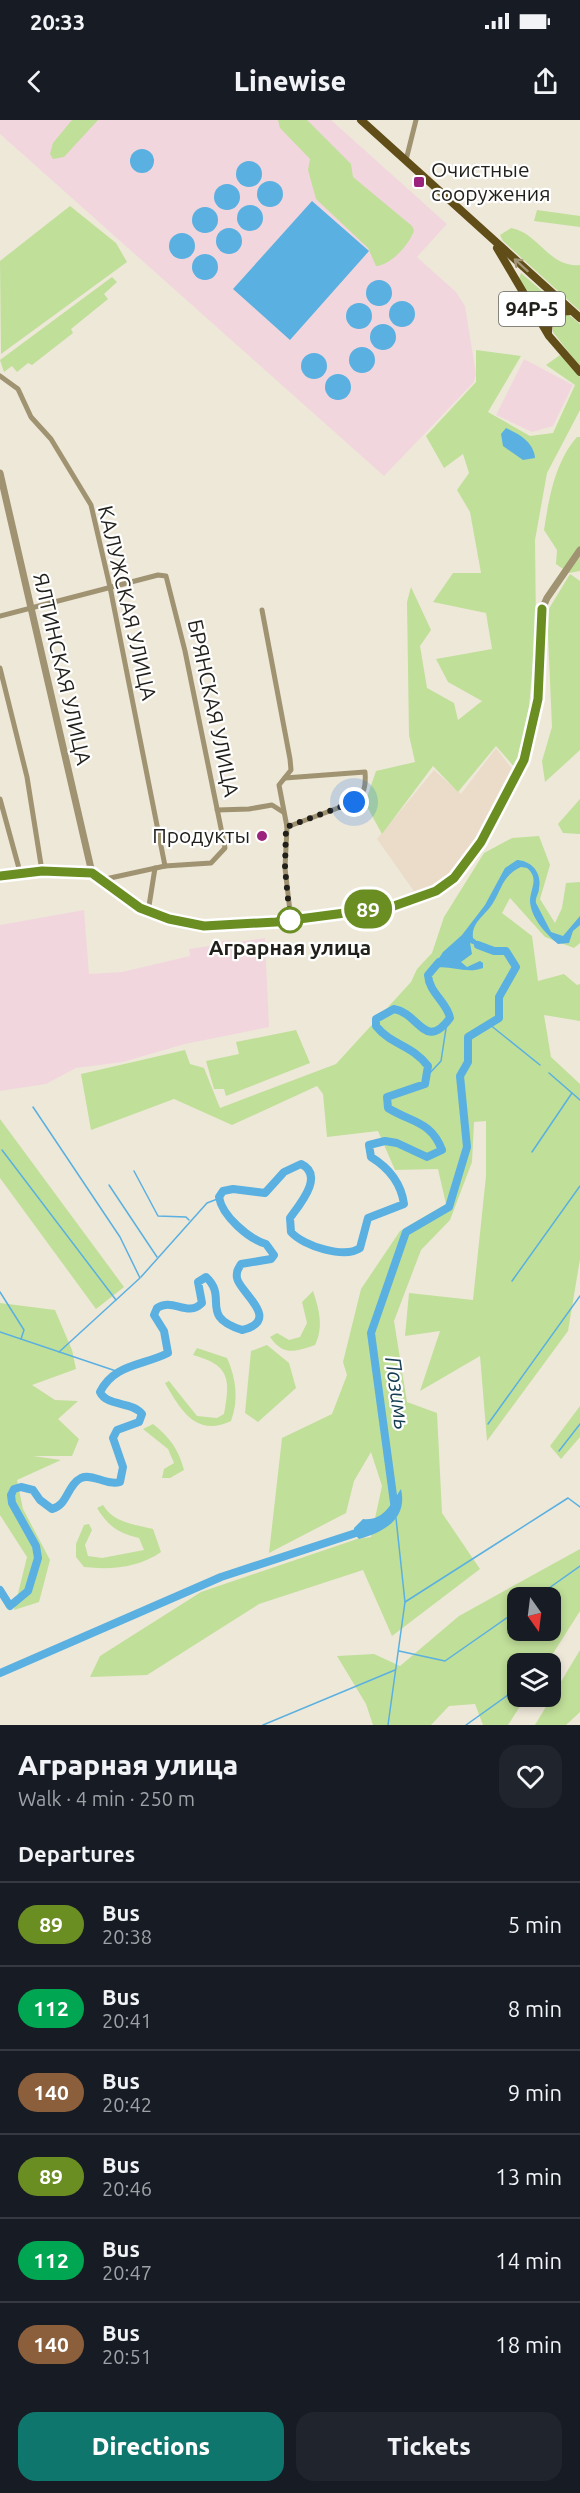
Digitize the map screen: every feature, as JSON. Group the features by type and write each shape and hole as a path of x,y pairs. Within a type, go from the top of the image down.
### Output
{"main road":[{"name":"94Р-5","path":"361,120 580,318"},
{"name":"94Р-5","path":"492,239 549,336 580,372"},
{"path":"549,336 547,327 549,320 557,312 571,311"}],"street":[{"path":"406,160 416,120"},
{"name":"КАЛУЖСКАЯ УЛИЦА","path":"0,376 9,380 18,389 31,417 51,439 91,505 110,587 165,866"},
{"name":"ЯЛТИНСКАЯ УЛИЦА","path":"0,473 92,873"},
{"path":"0,876 42,871 92,873 130,903 148,912 182,923 204,926 291,920 399,905 436,891 461,870 492,824 528,749 538,699 542,609 580,550"},
{"name":"БРЯНСКАЯ УЛИЦА","path":"110,587 158,575 166,576 183,641 225,848 211,863 165,866"},
{"path":"0,616 110,587"},
{"path":"262,609 290,759 291,770 279,785 286,827 285,868 291,920"},
{"path":"0,668 27,777 42,871"},
{"path":"285,778 365,772 366,783 361,797 354,802 286,827"},
{"path":"0,800 20,872"},
{"path":"217,810 249,809 272,805 283,812"},
{"path":"101,880 165,866"},
{"path":"148,912 155,868"}],"shaded area":[{"path":"0,120 331,120 447,224 417,257 456,292 465,306 476,374 474,382 384,476 0,134"},
{"path":"524,359 573,385 553,426 532,432 496,415"},
{"path":"496,748 513,770 488,823 452,873 442,882 416,894 377,839 434,770 461,794"},
{"path":"84,910 89,974 122,972 190,956 189,949 222,944 222,941 230,940 231,943 265,938 269,1027 185,1044 123,1062 76,1068 46,1084 0,1091 0,925"}],"green space":[{"path":"72,120 98,120 64,157 53,159 50,154 53,143"},
{"path":"278,120 307,120 351,164 353,177 412,226 414,230 412,235 399,253 382,265 376,266 368,248 316,199 308,170 310,159 280,128"},
{"path":"70,206 116,243 127,262 1,354 0,261"},
{"path":"537,210 580,216 580,227 534,221"},
{"path":"511,228 529,236 560,261 580,265 580,311 503,241 500,235"},
{"path":"521,273 557,304 558,309 544,321 519,279"},
{"path":"112,277 117,282 104,294 108,299 71,329 73,333 32,365 28,363 17,372 12,366 4,372 0,360"},
{"path":"562,314 569,315 580,324 580,367 553,332 553,323"},
{"path":"476,350 521,356 488,412 530,436 553,433 575,385 546,365 560,355 580,377 580,410 547,473 535,540 536,627 529,707 516,769 496,746 458,792 433,766 382,834 365,803 376,771 415,762 409,735 407,602 411,587 431,630 420,646 427,688 454,703 458,720 482,701 448,682 436,659 492,649 486,613 433,602 453,573 481,573 470,512 457,490 469,473 463,454 444,468 426,436 476,382"},
{"path":"577,437 580,437 580,571 569,573 556,564 557,550 544,530 558,469"},
{"path":"570,574 580,581 580,750 545,782 542,761 552,727 547,612"},
{"path":"580,799 580,834 563,833 558,824"},
{"path":"539,836 550,865 540,899 555,923 562,908 566,883 580,882 580,943 574,948 545,937 510,898 502,913 532,936 538,981 564,974 577,985 580,984 580,1021 544,1015 551,1057 580,1084 580,1259 568,1331 487,1441 480,1356 420,1391 440,1331 405,1336 409,1293 473,1300 486,1176 486,1121 474,1122 472,1162 450,1220 421,1250 394,1321 407,1402 437,1413 442,1513 480,1569 392,1636 363,1570 259,1604 147,1675 90,1677 100,1656 201,1592 357,1539 371,1537 382,1486 371,1452 354,1481 346,1513 269,1553 282,1438 332,1414 347,1375 343,1362 361,1289 400,1231 446,1204 438,1169 395,1170 378,1131 327,1137 323,1094 317,1086 232,1125 174,1099 91,1130 81,1074 185,1050 190,1064 204,1068 220,1108 336,1064 411,982 417,969 432,953 444,917 484,853 512,838"},
{"path":"296,1030 310,1063 226,1096 224,1089 214,1089 206,1061 239,1054 236,1042"},
{"path":"0,1119 124,1287 96,1309 0,1178"},
{"path":"313,1291 319,1311 320,1325 315,1345 295,1351 285,1350 270,1337 277,1333 289,1340 300,1337 307,1323 302,1302"},
{"path":"0,1303 55,1310 72,1350 76,1369 32,1385 55,1400 78,1401 58,1419 79,1439 72,1456 33,1456 61,1460 17,1480 23,1509 50,1560 39,1602 14,1610 27,1557 0,1515"},
{"path":"267,1345 289,1363 296,1388 258,1422 245,1413 251,1351"},
{"path":"197,1348 227,1358 233,1373 235,1389 235,1405 231,1421 208,1426 190,1418 165,1383 169,1381 197,1416 217,1418 224,1414 227,1391 225,1375 214,1363 193,1355"},
{"path":"580,1406 580,1437 561,1459 550,1446"},
{"path":"153,1424 173,1444 182,1462 184,1470 170,1478 162,1478 164,1469 174,1463 168,1449 143,1429"},
{"path":"103,1505 118,1519 153,1529 161,1552 143,1562 124,1567 84,1567 76,1557 76,1544 84,1525 89,1524 92,1530 85,1545 88,1556 102,1558 144,1550 139,1538 119,1531 105,1520 97,1508"},
{"path":"580,1549 580,1611 561,1641 561,1587 511,1587"},
{"path":"507,1589 507,1641 561,1641 553,1653 507,1653 507,1707 520,1707 508,1725 483,1725 475,1704 449,1706 431,1725 373,1725 366,1704 337,1656 374,1654 400,1666 459,1616"},
{"path":"580,1650 580,1712 566,1725 535,1725 546,1707 561,1707 561,1682"}],"water":[{"path":"137,149 147,149 154,156 154,166 147,173 137,173 130,166 130,156"},
{"path":"249,161 258,165 262,174 258,183 249,187 240,183 236,174 240,165"},
{"path":"270,181 279,185 283,194 279,203 270,207 261,203 257,194 261,185"},
{"path":"227,184 236,188 240,197 236,206 227,210 218,206 214,197 218,188"},
{"path":"312,201 369,251 290,340 233,289"},
{"path":"250,205 259,209 263,218 259,227 250,231 241,227 237,218 241,209"},
{"path":"205,207 214,211 218,220 214,229 205,233 196,229 192,220 196,211"},
{"path":"229,228 238,232 242,241 238,250 229,254 220,250 216,241 220,232"},
{"path":"182,233 191,237 195,246 191,255 182,259 173,255 169,246 173,237"},
{"path":"205,254 214,258 218,267 214,276 205,280 196,276 192,267 196,258"},
{"path":"379,280 388,284 392,293 388,302 379,306 370,302 366,293 370,284"},
{"path":"402,301 411,305 415,314 411,323 402,327 393,323 389,314 393,305"},
{"path":"359,303 368,307 372,316 368,325 359,329 350,325 346,316 350,307"},
{"path":"383,324 392,328 396,337 392,346 383,350 374,346 370,337 374,328"},
{"path":"362,347 371,351 375,360 371,369 362,373 353,369 349,360 353,351"},
{"path":"314,353 323,357 327,366 323,375 314,379 305,375 301,366 305,357"},
{"path":"338,374 347,378 351,387 347,396 338,400 329,396 325,387 329,378"},
{"path":"506,428 525,440 532,448 535,458 523,460 503,446 501,434"},
{"path":"517,860 531,865 539,877 536,903 551,932 563,936 580,916 580,925 573,931 569,943 558,944 536,919 530,900 533,875 527,868 521,867 510,874 493,903 474,927 473,938 487,949 470,943 472,954 461,962 467,967 480,961 483,963 483,968 476,970 444,967 432,969 443,952 462,935 485,905 505,868"},
{"path":"401,1489 401,1508 392,1523 359,1539 354,1534 354,1528 363,1519 376,1517 386,1511"}],"waterway":[{"name":"Позимь","path":"395,1510 371,1333 406,1232 449,1207 467,1147 460,1076 468,1062 468,1037 499,1018 499,997 516,967 506,951 494,951 478,945"},
{"name":"Позимь","path":"0,1590 10,1606 28,1591 38,1558 36,1546 12,1503 11,1495 14,1489 21,1487 33,1490 40,1500 52,1509 65,1499 76,1481 81,1478 90,1477 115,1483 120,1482 123,1467 113,1438 117,1430 139,1422 142,1414 132,1407 108,1400 100,1392 106,1383 121,1371 168,1353 164,1331 154,1315 157,1308 163,1305 191,1309 196,1307 202,1303 198,1282 206,1277 215,1292 217,1313 221,1319 242,1330 259,1320 256,1306 239,1284 237,1272 241,1264 271,1259 274,1255 266,1244 244,1232 225,1212 219,1197 223,1191 233,1189 265,1193 284,1172 301,1164 308,1169 311,1182 304,1198 290,1218 291,1232 314,1246 335,1251 353,1251 360,1248 368,1218 404,1204 397,1183 389,1171 371,1157 369,1145 385,1141 397,1143 427,1157 442,1150 438,1140 426,1128 388,1108 387,1097 425,1084 428,1066 422,1059 388,1037 376,1026 376,1019 394,1009 403,1012 428,1031 434,1032 441,1028 450,1018 431,987 428,975 439,962"},
{"path":"428,1075 441,1061 447,1022"},
{"path":"489,1024 540,1065"},
{"path":"549,1073 580,1100"},
{"path":"532,1152 572,1093"},
{"path":"33,1107 120,1237 140,1278 59,1352"},
{"path":"2,1150 116,1300"},
{"path":"134,1171 158,1216 186,1217 189,1220"},
{"path":"109,1185 157,1257"},
{"path":"512,1281 580,1186"},
{"path":"141,1277 207,1203 220,1198"},
{"path":"0,1292 24,1330 21,1339"},
{"path":"488,1424 580,1296"},
{"path":"0,1332 116,1371"},
{"path":"559,1451 580,1424"},
{"path":"405,1602 568,1498 580,1507"},
{"path":"388,1725 405,1602 396,1518"},
{"name":"Позимь","path":"0,1673 221,1577 362,1531"},
{"path":"550,1587 580,1566"},
{"path":"399,1651 445,1661 507,1618"},
{"path":"263,1725 395,1670"},
{"path":"466,1725 507,1696"}],"bus line":[{"name":"89","path":"0,876 42,871 92,873 124,899 140,908 182,923 204,926 276,922 336,912 391,907 436,891 454,878 481,842 524,760 540,683 542,609"}],"place":[{"name":"Очистные сооружения","path":"419,182"},
{"name":"Продукты","path":"262,836"},
{"name":"Аграрная улица","path":"290,920"}],"route":[{"path":"290,920 285,868 286,827 354,802"}]}
